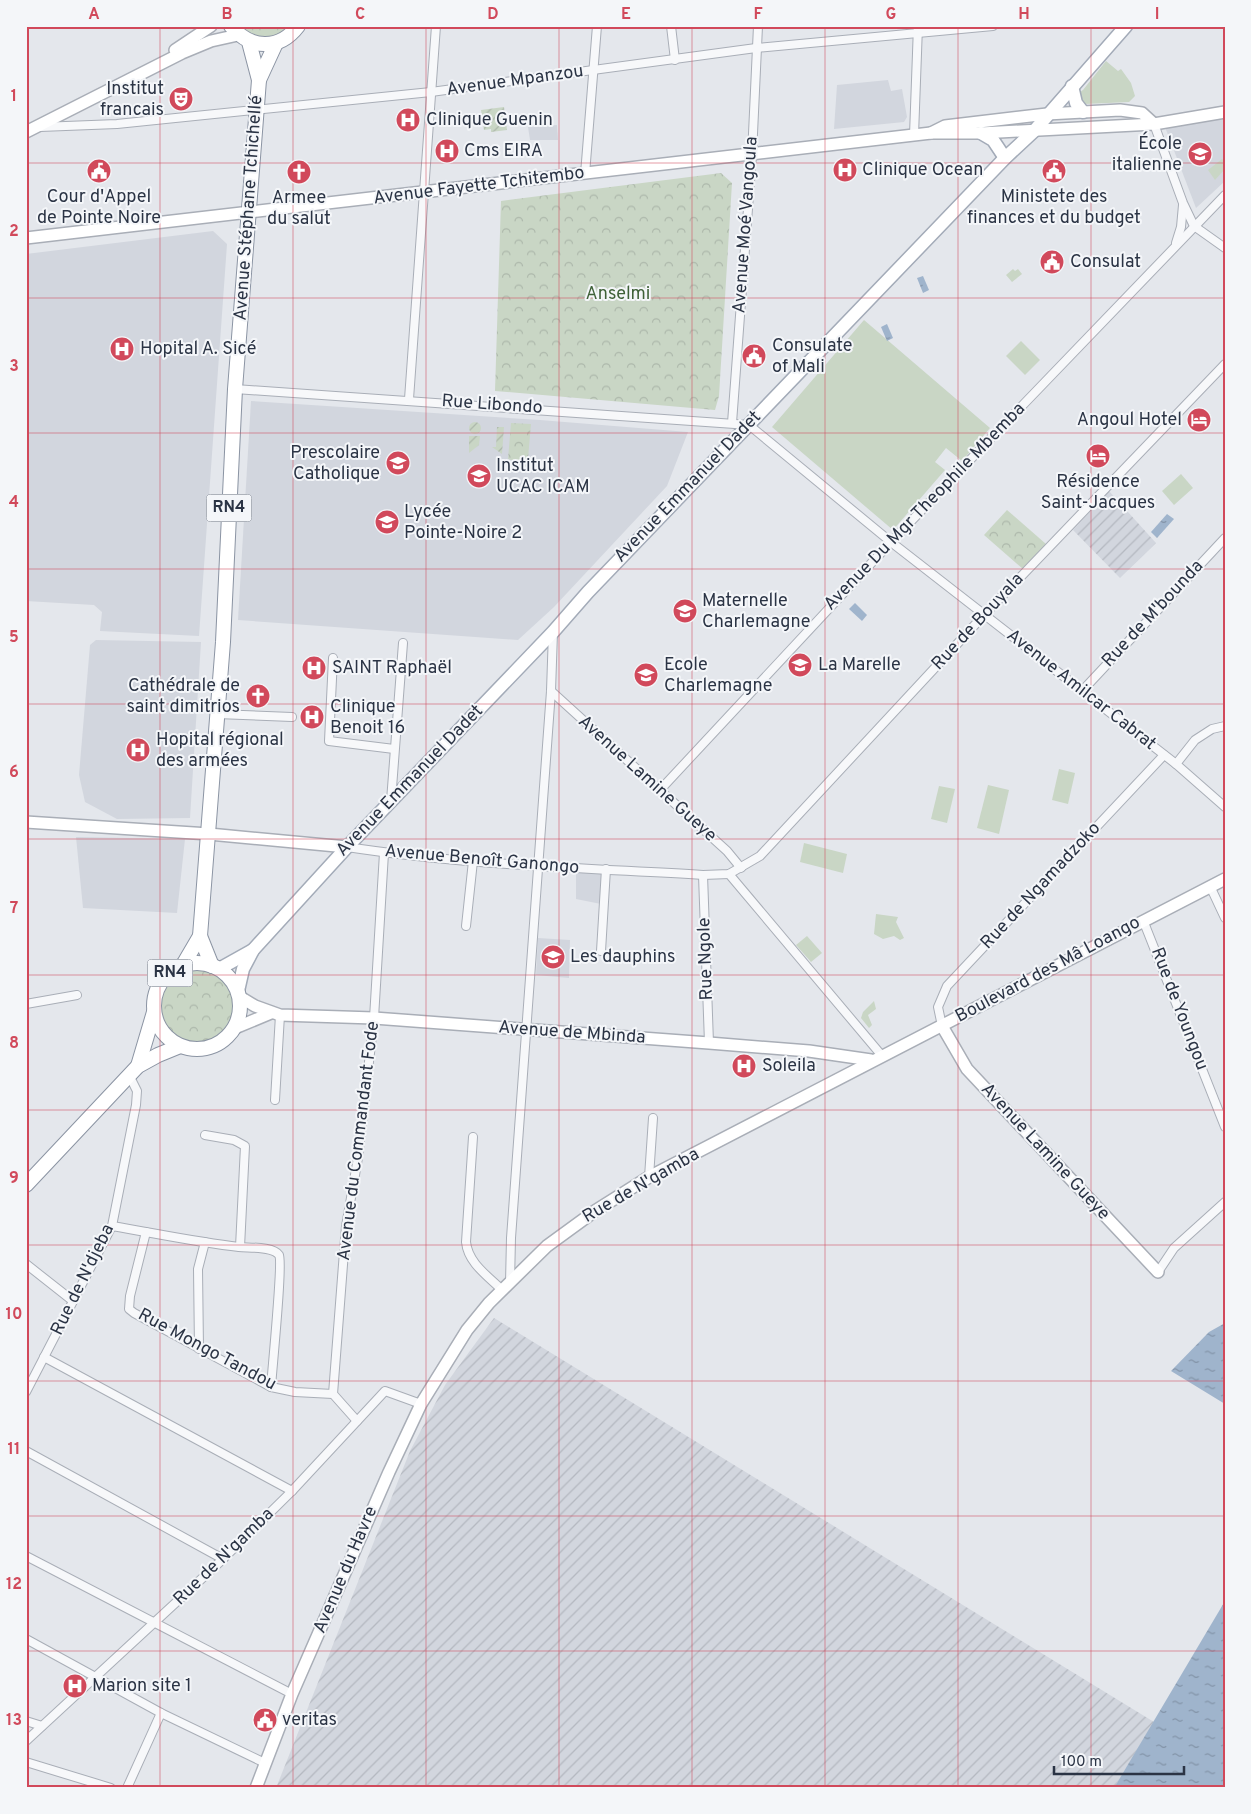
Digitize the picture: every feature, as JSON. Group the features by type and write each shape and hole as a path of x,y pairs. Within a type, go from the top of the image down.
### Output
{"highway":[{"name":"RN4","path":"276,43 285,39 298,26"},
{"path":"239,34 267,45 276,43"},
{"name":"Avenue Stéphane Tchichellé","path":"239,34 259,80"},
{"name":"Avenue Stéphane Tchichellé","path":"183,965 200,936 223,642 235,389 259,80 276,43"},
{"name":"Avenue Stéphane Tchichellé","path":"200,936 216,967"},
{"name":"RN4","path":"134,1071 154,1011 155,997 160,983 170,972 183,965 198,963 216,967 234,982 239,994"},
{"path":"235,1028 241,1008 239,994"},
{"name":"RN4","path":"154,1011 158,1026 168,1038 180,1046 196,1050 211,1047 225,1040 235,1028"},
{"name":"RN4","path":"26,1185 134,1071 158,1055 180,1046"}],"main road":[{"name":"Avenue Emmanuel Dadet","path":"239,994 243,969 253,950 347,847 553,632 588,592 1005,158 1034,131 1126,26"},
{"path":"1072,86 1076,103 1083,112"},
{"path":"981,133 993,140 1005,158"},
{"name":"Avenue Emmanuel Dadet","path":"216,967 253,950"}],"street":[{"path":"29,127 176,50 211,26"},
{"path":"409,399 436,26"},
{"path":"585,174 597,26"},
{"path":"671,26 675,60"},
{"name":"Avenue Moé Vangoula","path":"732,423 752,155 758,26"},
{"name":"Avenue Mpanzou","path":"29,127 117,124 431,92 756,48 918,30 993,26"},
{"path":"914,135 918,30"},
{"path":"29,127 182,53 211,41 239,34"},
{"name":"Avenue Fayette Tchitembo","path":"931,133 945,126 1047,114 1132,110 1142,113 1154,124"},
{"name":"Avenue Fayette Tchitembo","path":"26,238 931,133 1034,131 1154,124 1225,112"},
{"path":"1154,124 1183,203 1194,226 1225,248"},
{"path":"1194,226 1225,195"},
{"path":"1175,246 1181,227 1183,203"},
{"name":"Avenue Du Mgr Theophile Mbemba","path":"660,790 891,542 1194,226"},
{"name":"Rue de Bouyala","path":"729,874 760,856 780,836 984,615 1225,364"},
{"name":"Rue Libondo","path":"235,389 409,399 749,425"},
{"name":"Avenue Amilcar Cabrat","path":"749,425 891,542 1176,764 1225,807"},
{"name":"Rue de M'bounda","path":"1082,691 1225,538"},
{"path":"473,1137 466,1242 467,1252 480,1269 506,1286 551,691 553,632"},
{"path":"391,800 403,643"},
{"path":"333,658 329,740 394,749"},
{"name":"Avenue Lamine Gueye","path":"551,691 727,851 740,868"},
{"path":"217,714 292,716"},
{"path":"1176,764 1195,740 1212,729 1225,726"},
{"name":"Rue de Ngamadzoko","path":"942,1026 938,1007 947,986 1164,755"},
{"name":"Avenue Benoît Ganongo","path":"26,822 209,834 347,847 384,853 538,866 703,875 729,874"},
{"name":"Avenue du Commandant Fode","path":"334,1394 346,1226 358,1158 374,1018 384,853"},
{"path":"466,926 473,861"},
{"path":"601,951 606,869"},
{"path":"729,874 877,1059"},
{"name":"Rue Ngole","path":"703,875 709,1043"},
{"name":"Boulevard des Mâ Loango","path":"877,1059 1225,879"},
{"path":"1210,886 1225,918"},
{"name":"Rue de Youngou","path":"1144,920 1225,1127"},
{"name":"Avenue de Mbinda","path":"239,994 276,1014"},
{"path":"26,1004 77,995"},
{"path":"275,1100 276,1014"},
{"name":"Avenue de Mbinda","path":"235,1028 276,1014 374,1018 810,1051 877,1059"},
{"name":"Avenue Lamine Gueye","path":"942,1026 967,1070 1158,1272"},
{"name":"Rue de N'gamba","path":"450,1359 467,1330 506,1286 547,1246 569,1229 649,1177 877,1059"},
{"name":"Rue de N'djeba","path":"26,1392 112,1226 136,1105 137,1091 134,1071"},
{"path":"649,1177 653,1118"},
{"path":"205,1134 234,1140 245,1146 240,1247"},
{"path":"1158,1272 1174,1248 1225,1202"},
{"path":"112,1226 205,1242 274,1251 280,1257 271,1387"},
{"name":"Rue Mongo Tandou","path":"146,1232 130,1296 130,1309 199,1349 271,1387 295,1392 334,1394"},
{"path":"199,1349 198,1269 205,1242"},
{"path":"26,1275 28,1265 73,1301"},
{"path":"44,1357 292,1491"},
{"name":"Avenue du Havre","path":"256,1788 292,1694 389,1472 421,1404 450,1359"},
{"name":"Rue de N'gamba","path":"26,1741 156,1623 223,1559 292,1491 385,1391 421,1404"},
{"path":"334,1394 357,1421"},
{"path":"26,1451 223,1559"},
{"path":"26,1556 292,1694"},
{"path":"26,1639 161,1713 265,1763"},
{"path":"127,1788 161,1713"},
{"path":"26,1721 42,1726"},
{"path":"26,1762 111,1788"}],"shaded area":[{"path":"888,80 891,91 902,89 907,117 904,122 834,129 837,85"},
{"name":"École italienne","path":"1225,117 1225,181 1196,208 1165,127"},
{"path":"557,125 558,140 530,140 528,127"},
{"name":"Hopital A. Sicé","path":"213,231 227,244 199,636 100,631 102,612 94,605 26,601 26,254"},
{"path":"251,401 688,432 667,486 554,607 518,640 238,620"},
{"path":"1109,491 1156,543 1120,578 1073,530"},
{"name":"Hopital régional des armées","path":"96,640 201,642 190,818 117,819 85,802 79,775 90,645"},
{"path":"76,837 185,839 177,913 83,908"},
{"path":"576,872 605,872 601,904 576,899"},
{"name":"Les dauphins","path":"538,938 570,940 569,978 536,975"},
{"path":"494,1318 1154,1722 1114,1788 276,1788 410,1451 445,1385"}],"green space":[{"path":"235,26 293,26 289,31 257,41"},
{"path":"1106,61 1118,71 1121,69 1131,83 1135,96 1129,102 1085,104 1077,94 1083,90"},
{"path":"504,107 507,130 491,132 491,129 484,130 481,110"},
{"path":"1222,159 1225,162 1225,169 1215,180 1208,170"},
{"name":"Anselmi","path":"721,173 732,183 719,396 715,410 495,391 501,201"},
{"path":"1013,269 1015,271 1018,269 1022,274 1012,282 1006,275"},
{"path":"864,320 990,428 962,461 946,448 935,462 945,470 893,530 772,427"},
{"path":"1021,341 1040,360 1025,375 1006,356"},
{"path":"473,422 477,422 481,428 477,434 473,434 469,430 469,426"},
{"path":"511,423 531,424 527,470 511,468 512,460 508,459"},
{"path":"497,427 504,427 502,454 492,447 496,447"},
{"path":"469,436 480,436 479,445 469,453"},
{"path":"1181,474 1193,488 1174,505 1162,491"},
{"path":"1007,510 1046,544 1023,569 984,535"},
{"path":"1059,769 1075,773 1068,804 1052,800"},
{"path":"988,785 1009,790 999,834 977,828"},
{"path":"939,786 955,789 947,823 931,819"},
{"path":"804,843 847,854 843,873 800,862"},
{"path":"876,914 898,917 896,922 904,938 900,940 894,936 883,939 874,934"},
{"path":"807,936 822,953 811,962 796,945"},
{"path":"197,969 212,972 224,981 233,993 236,1008 233,1023 224,1035 212,1044 197,1047 182,1044 170,1035 161,1023 158,1008 161,993 170,981 182,972"},
{"path":"874,1001 876,1009 868,1015 872,1025 869,1028 861,1018 863,1012"}],"water":[{"path":"923,276 929,290 923,293 917,278"},
{"path":"887,324 893,338 887,341 881,327"},
{"path":"1167,514 1174,519 1157,538 1151,532"},
{"path":"855,603 867,615 862,621 849,609"},
{"path":"1225,1323 1225,1404 1171,1371 1209,1332"},
{"path":"1225,1601 1225,1788 1114,1788"}],"place":[{"name":"Institut francais","path":"181,99"},
{"name":"Clinique Guenin","path":"408,120"},
{"name":"Cms EIRA","path":"447,151"},
{"name":"École italienne","path":"1200,154"},
{"name":"Clinique Ocean","path":"845,170"},
{"name":"Cour d'Appel de Pointe Noire","path":"99,171"},
{"name":"Ministete des finances et du budget","path":"1054,171"},
{"name":"Armee du salut","path":"299,172"},
{"name":"Consulat","path":"1052,262"},
{"name":"Hopital A. Sicé","path":"122,349"},
{"name":"Consulate of Mali","path":"754,356"},
{"name":"Angoul Hotel","path":"1199,420"},
{"name":"Résidence Saint-Jacques","path":"1098,456"},
{"name":"Prescolaire Catholique","path":"398,463"},
{"name":"Institut UCAC ICAM","path":"479,476"},
{"name":"Lycée Pointe-Noire 2","path":"387,522"},
{"name":"Maternelle Charlemagne","path":"685,611"},
{"name":"La Marelle","path":"800,665"},
{"name":"SAINT Raphaël","path":"314,668"},
{"name":"Ecole Charlemagne","path":"646,675"},
{"name":"Cathédrale de saint dimitrios","path":"258,696"},
{"name":"Clinique Benoit 16","path":"312,717"},
{"name":"Hopital régional des armées","path":"138,750"},
{"name":"Les dauphins","path":"553,957"},
{"name":"Soleila","path":"744,1066"},
{"name":"Marion site 1","path":"75,1686"},
{"name":"veritas","path":"265,1720"}]}
